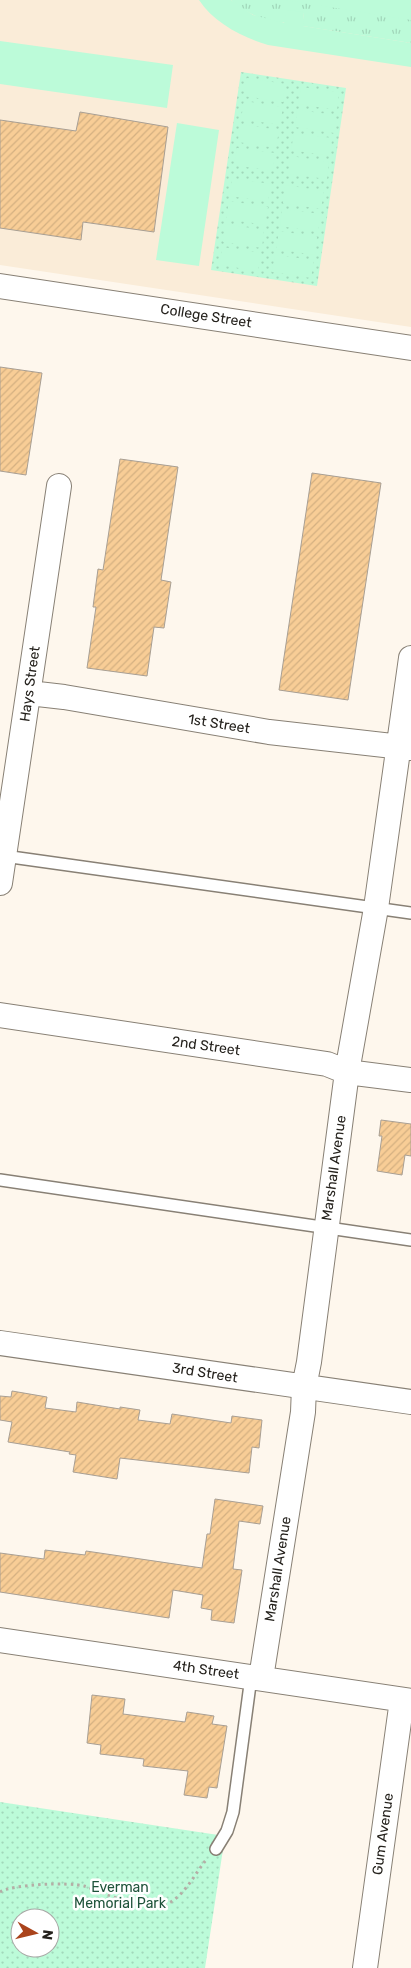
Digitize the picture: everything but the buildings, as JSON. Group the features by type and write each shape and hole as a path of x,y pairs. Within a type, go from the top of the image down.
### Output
{"street":[{"name":"College Street","path":"0,286 411,348"},
{"name":"Hays Street","path":"0,883 59,486"},
{"name":"Marshall Avenue","path":"256,1677 303,1412 304,1387 348,1072 405,747 411,658"},
{"name":"1st Street","path":"29,692 269,732 405,747"},
{"name":"2nd Street","path":"0,1015 327,1064 348,1072 411,1080"},
{"name":"3rd Street","path":"0,1342 411,1402"},
{"name":"4th Street","path":"0,1640 407,1701"},
{"name":"Gum Avenue","path":"365,1968 407,1701"}],"lane":[{"path":"4,856 411,913"},
{"path":"0,1180 411,1240"},
{"path":"216,1849 227,1831 233,1812 256,1677"}],"path":[{"path":"0,1892 6,1889 36,1885 82,1885 134,1903 164,1906 178,1898 216,1849"}],"shaded area":[{"path":"0,0 411,0 411,327 0,265"}],"green space":[{"path":"199,0 231,0 253,15 284,23 287,10 304,12 303,26 411,43 411,67 268,45 248,38 229,28 212,16"},
{"path":"231,0 411,0 411,43 302,26 304,13 293,20 280,23 273,22 249,13"},
{"path":"285,0 411,0 411,20"},
{"path":"0,41 173,65 167,108 0,84"},
{"path":"241,72 346,88 317,286 211,270"},
{"path":"247,78 285,84 283,102 244,96"},
{"path":"301,87 339,92 337,110 298,104"},
{"path":"244,101 283,107 280,125 241,119"},
{"path":"297,110 336,115 334,133 295,127"},
{"path":"177,123 219,130 199,266 156,260"},
{"path":"240,124 279,130 276,148 238,142"},
{"path":"294,133 332,138 330,156 291,150"},
{"path":"237,148 275,153 273,171 234,165"},
{"path":"291,156 329,162 327,179 288,174"},
{"path":"232,178 271,184 268,202 230,196"},
{"path":"285,185 324,191 321,209 283,203"},
{"path":"229,201 268,207 265,225 226,219"},
{"path":"282,209 321,214 318,232 280,226"},
{"path":"225,224 264,230 262,248 223,242"},
{"path":"279,231 317,237 315,255 276,249"},
{"path":"222,247 261,253 258,271 220,265"},
{"path":"275,255 314,260 311,278 272,272"},
{"name":"Everman Memorial Park","path":"0,1802 225,1836 205,1968 0,1968"}]}
